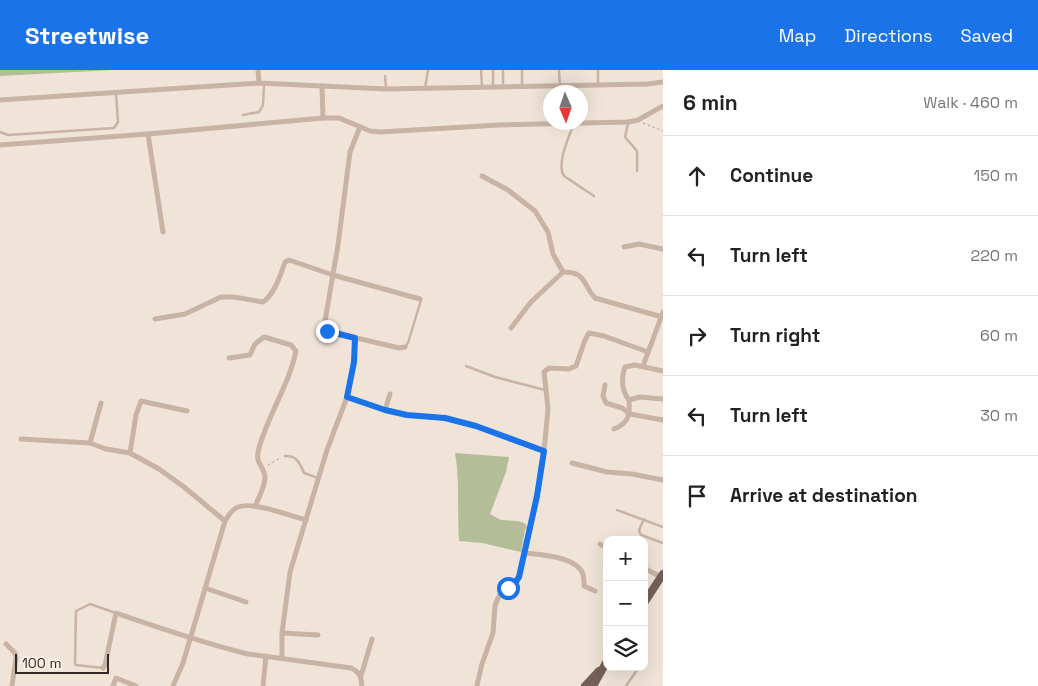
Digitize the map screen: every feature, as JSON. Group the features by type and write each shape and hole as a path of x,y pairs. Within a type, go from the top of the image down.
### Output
{"main road":[{"path":"648,597 661,579"},
{"path":"593,686 603,667"},
{"path":"585,686 601,670"}],"street":[{"path":"258,70 261,83"},
{"path":"588,85 663,82"},
{"path":"0,100 261,83 386,89 543,86"},
{"path":"322,86 323,118"},
{"path":"588,123 638,120 663,106"},
{"path":"0,144 148,134 323,118 338,118 370,131 380,132 543,124"},
{"path":"360,127 350,152 338,245 324,328 327,331 355,338 399,348 405,347"},
{"path":"148,134 163,232"},
{"path":"482,176 508,190 535,211 548,232 553,254 563,272"},
{"path":"624,247 638,244 663,249"},
{"path":"155,319 185,314 221,297 234,297 263,302 270,295 282,272 284,262 289,260 332,275 420,299"},
{"path":"511,328 531,302 563,272 573,272 580,275 586,282 589,292 595,298 662,315 643,366"},
{"path":"484,686 476,686 493,633 495,606 502,592 516,581 524,553 544,451 548,409 544,372 549,368 569,369 576,366 585,340 590,333 604,336 648,352"},
{"path":"229,358 248,356 251,354 254,344 264,337 295,348 284,388 259,446 257,460 263,470 264,483 255,506"},
{"path":"282,658 282,633 290,572 327,450 347,397 354,362 355,338"},
{"path":"614,429 621,426 630,414 629,400 624,394 622,384 622,375 625,367 635,365 663,371"},
{"path":"605,385 603,400 622,408 630,414 663,420"},
{"path":"385,410 390,394"},
{"path":"629,400 640,396 663,399"},
{"path":"347,397 385,410 407,415 445,418 476,426 544,451"},
{"path":"130,453 136,415 141,401 187,411"},
{"path":"90,443 101,404"},
{"path":"21,439 90,443 106,450 130,453 184,487 225,521"},
{"path":"572,462 607,472 632,474 663,480"},
{"path":"173,686 183,663 225,521 233,510 239,506 255,506 306,520"},
{"path":"524,553 570,561 579,567 584,574 584,586 595,591"},
{"path":"648,571 661,579"},
{"path":"205,588 246,602"},
{"path":"103,668 116,613 190,638 248,654 352,668 361,676"},
{"path":"282,633 318,635"},
{"path":"362,686 361,676 372,639"},
{"path":"6,644 15,653 16,658 12,686"},
{"path":"263,686 266,656"},
{"path":"113,686 116,678 136,686"}],"lane":[{"path":"425,88 428,70"},
{"path":"481,70 482,87"},
{"path":"493,70 493,87"},
{"path":"503,70 504,87"},
{"path":"522,70 522,87"},
{"path":"559,70 560,85"},
{"path":"598,70 598,85"},
{"path":"385,76 386,89"},
{"path":"242,115 259,112 263,105 261,83"},
{"path":"0,132 8,135 114,128 118,122 116,92"},
{"path":"628,122 625,136 636,151 637,171"},
{"path":"572,130 562,160 561,171 564,176 594,196"},
{"path":"405,347 408,343 420,299"},
{"path":"466,366 494,377 546,391"},
{"path":"285,456 294,457 298,460 304,473 319,478"},
{"path":"617,510 663,527"},
{"path":"644,520 640,533 663,543"},
{"path":"512,525 529,528"},
{"path":"103,668 76,665 74,663 76,611 90,604 116,613"},
{"path":"626,686 636,671"}],"path":[{"path":"638,120 663,131"},
{"path":"263,470 269,464 285,456"}],"green space":[{"path":"0,70 113,70 0,76"},
{"path":"455,453 509,457 506,472 490,514 501,520 518,521 526,524 521,552 482,543 459,541"}],"route":[{"path":"327,331 355,338 354,362 347,397 385,410 407,415 445,418 476,426 544,451 537,496 519,577 513,586 508,588"}]}
